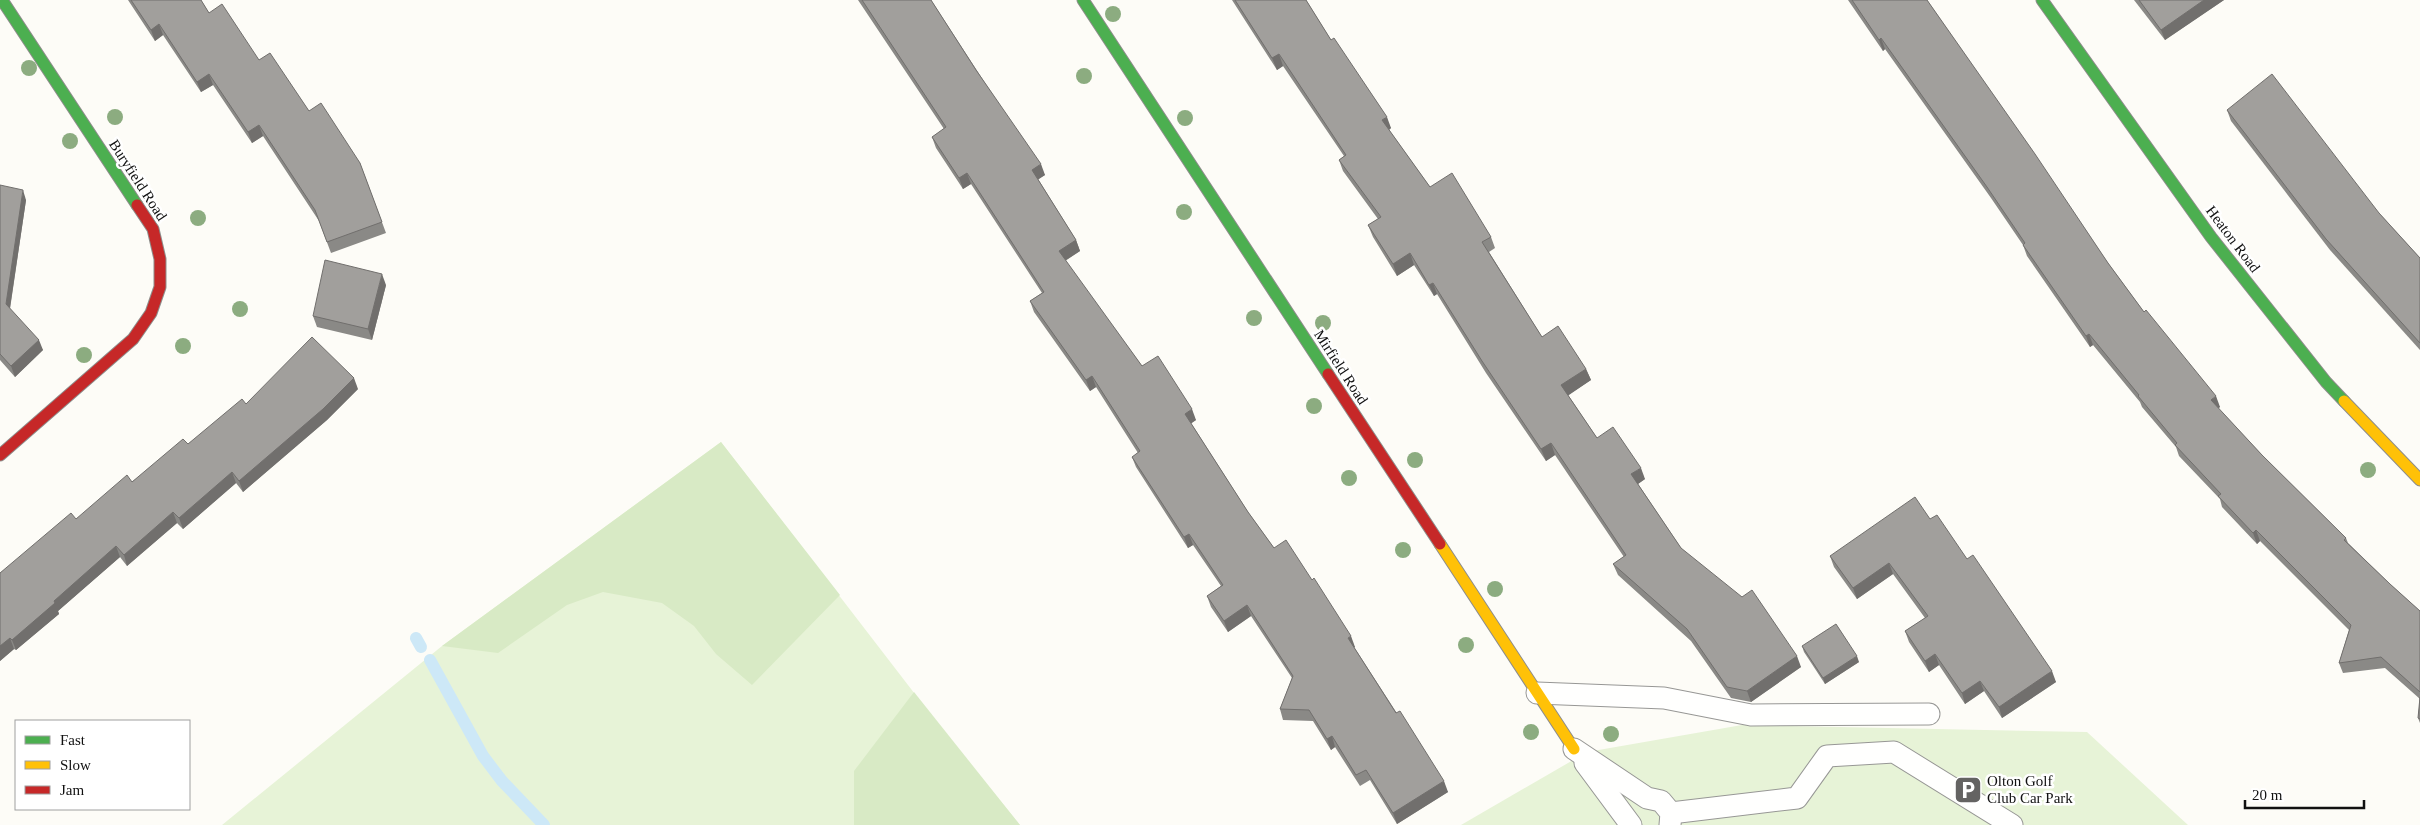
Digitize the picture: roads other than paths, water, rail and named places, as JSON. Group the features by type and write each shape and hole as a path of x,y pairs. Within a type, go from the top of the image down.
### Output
{"street":[{"name":"Buryfield Road","path":"0,455 133,339 148,320 160,286 161,254 152,228 2,0"},
{"name":"Mirfield Road","path":"1083,0 1574,749"},
{"name":"Heaton Road","path":"2042,0 2211,237 2326,382 2420,480"}],"lane":[{"path":"1537,693 1664,698 1751,715 1929,714"},
{"path":"1574,749 1647,798 1661,801 1670,819 1797,798 1827,756 1894,752 2012,825"},
{"path":"1574,749 1631,825"},
{"path":"1631,825 1632,811 1647,798"}],"waterway":[{"path":"416,638 421,647"},
{"path":"430,660 483,756 502,781 544,825"}],"place":[{"name":"Olton Golf Club Car Park","path":"1968,790"}]}
